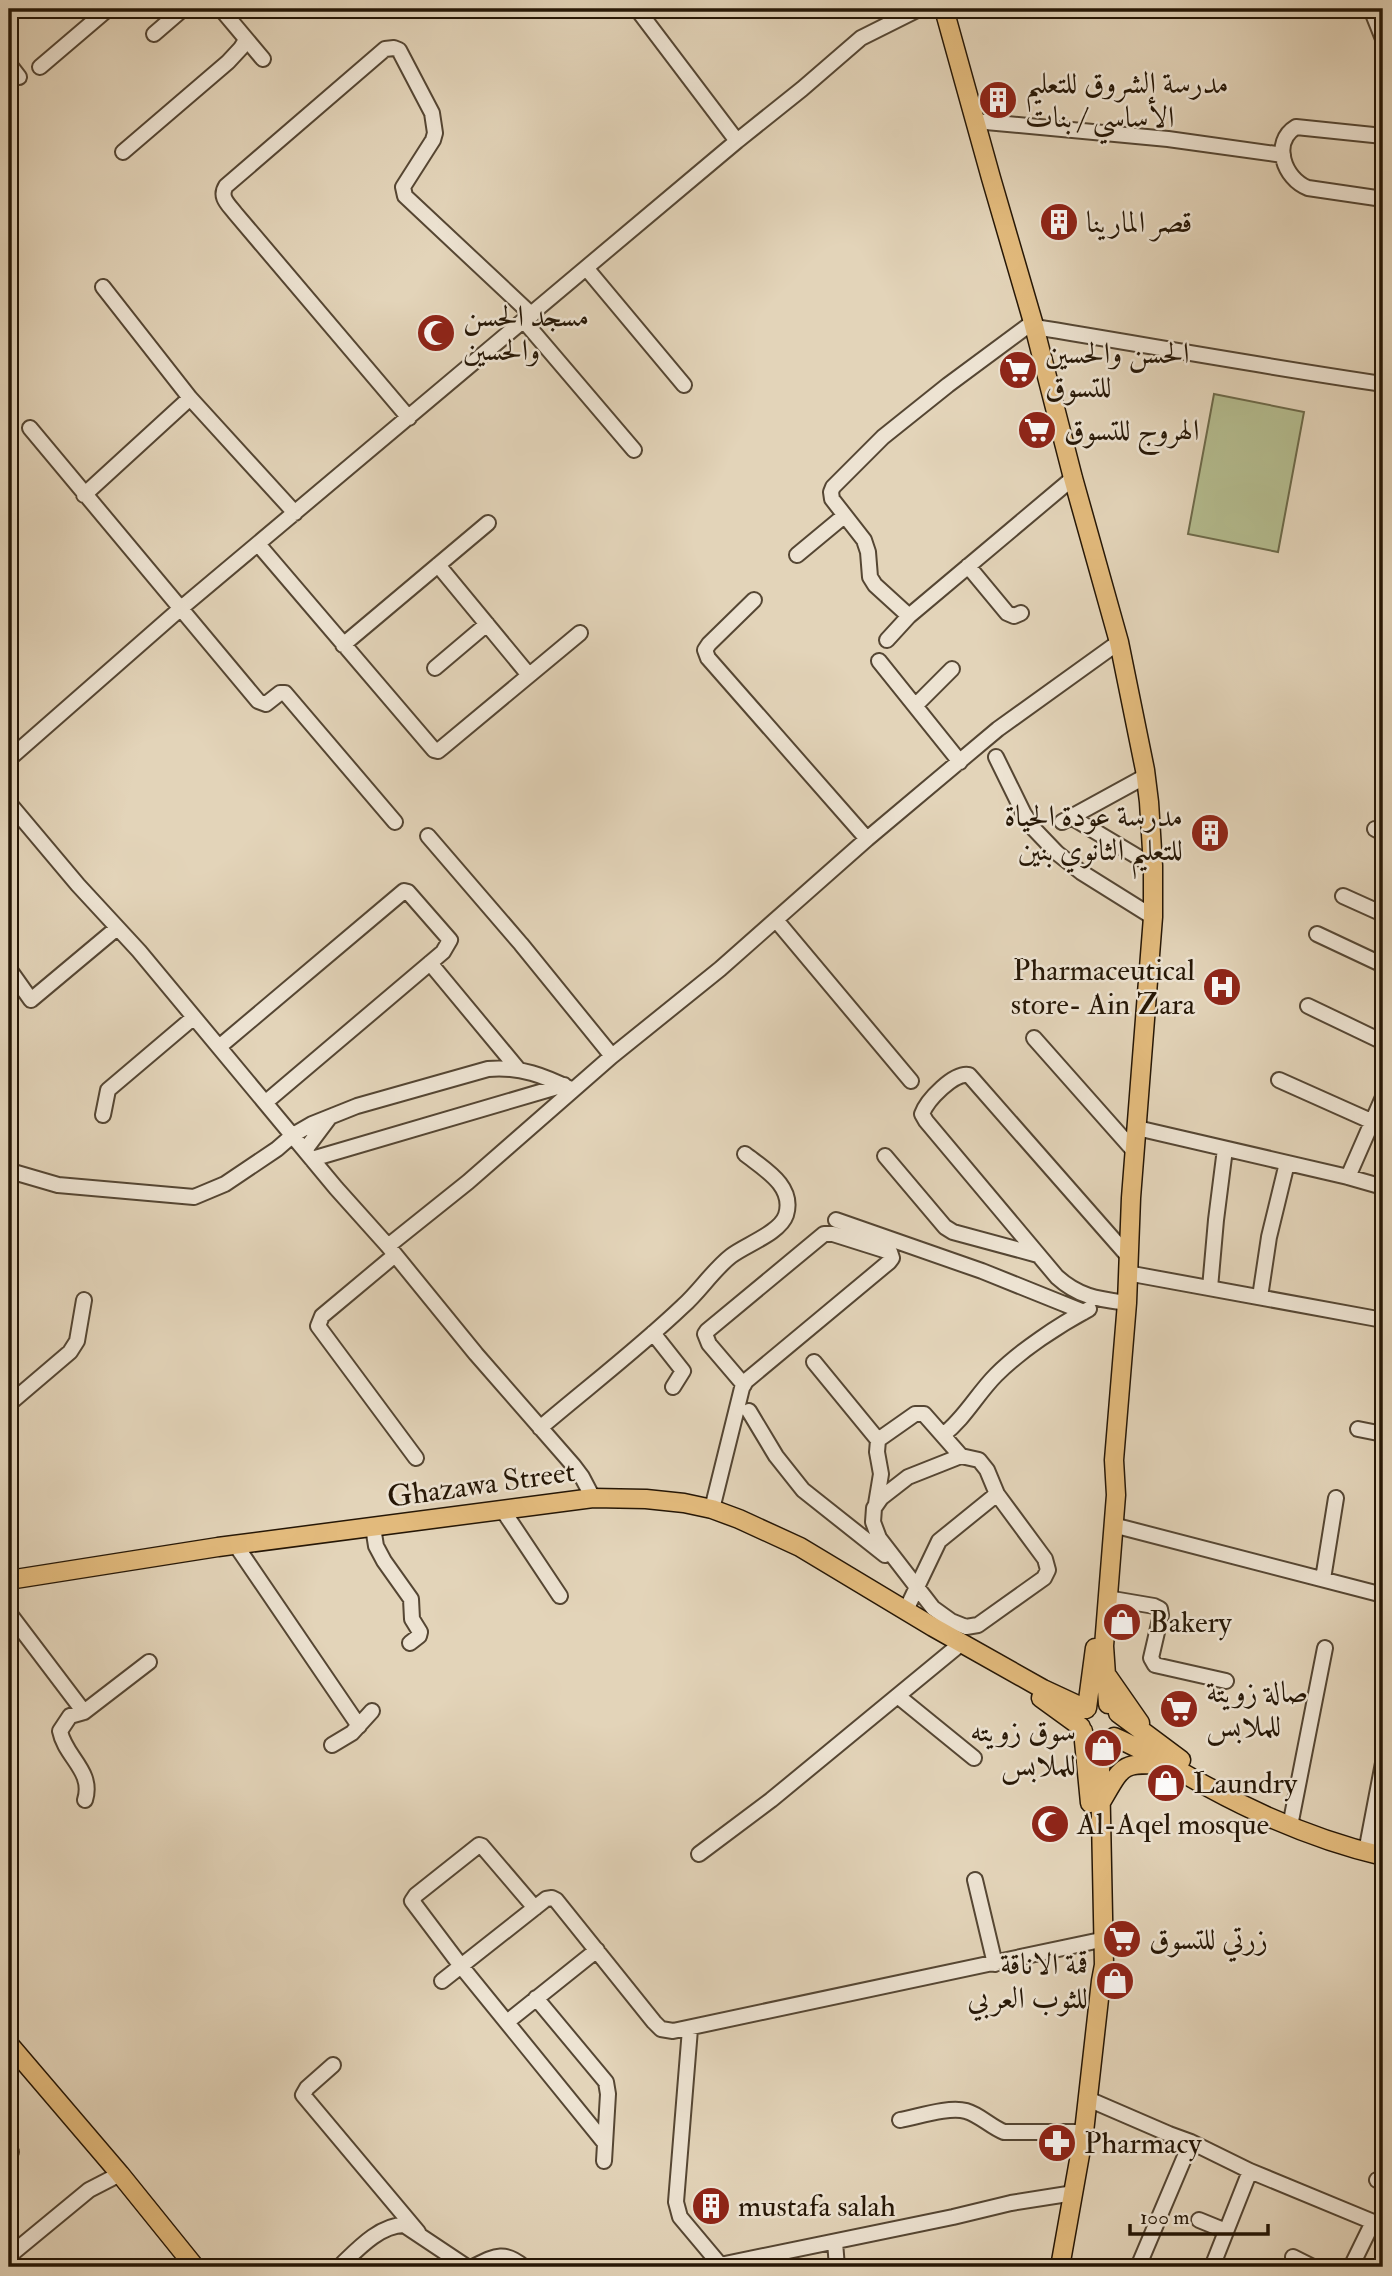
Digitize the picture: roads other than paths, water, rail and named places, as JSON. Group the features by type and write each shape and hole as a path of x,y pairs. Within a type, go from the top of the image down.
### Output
{"main road":[{"path":"944,9 1034,324 1119,642 1146,776 1153,866 1153,917 1114,1460 1116,1482 1104,1646 1105,1672 1119,1728 1109,1739 1100,1760 1105,1957 1084,2132 1060,2267"},
{"path":"1101,1981 1097,1968 1090,1803 1081,1717 1086,1708 1095,1646 1107,1493 1114,1460"},
{"name":"Ghazawa Street","path":"9,1580 235,1545 593,1497 646,1499 712,1508 800,1547 933,1627 1044,1689 1086,1708"},
{"name":"Ghazawa Street","path":"933,1627 958,1646 1044,1699 1082,1729"},
{"path":"1105,1672 1128,1708 1156,1741"},
{"path":"1086,1708 1099,1703 1113,1709 1250,1808"},
{"path":"1082,1729 1094,1741 1109,1739 1134,1745 1210,1788 1290,1826 1375,1854"},
{"path":"1100,1804 1117,1774 1127,1766 1137,1763 1171,1765"},
{"path":"9,2044 195,2267"}],"street":[{"path":"40,67 108,9"},
{"path":"154,34 183,9"},
{"path":"221,9 263,59"},
{"path":"637,9 737,141"},
{"path":"9,759 180,609 861,38 919,9"},
{"path":"1371,9 1383,39"},
{"path":"123,152 228,62 246,40"},
{"path":"409,418 235,213 224,199 223,191 385,49 394,48 399,50 432,113 434,123 433,140 403,187 405,196 528,318 634,450"},
{"path":"9,64 19,77"},
{"path":"975,121 1168,139 1283,155"},
{"path":"1383,136 1296,127 1285,139 1283,155 1290,176 1300,185 1383,199"},
{"path":"587,269 684,385"},
{"path":"103,287 190,398 295,513"},
{"path":"909,616 870,577 864,540 832,499 833,486 894,428 948,385 1034,324 1237,363 1383,384"},
{"path":"85,495 190,398"},
{"path":"30,428 258,701 266,704 280,693 285,693 395,821"},
{"path":"887,640 909,616 1073,478"},
{"path":"797,555 844,516"},
{"path":"343,645 488,523"},
{"path":"258,544 431,748 438,751 580,633"},
{"path":"438,565 528,674"},
{"path":"968,566 1007,613 1014,616 1021,613"},
{"path":"754,600 709,644 705,650 708,659 867,839"},
{"path":"435,668 487,624"},
{"path":"416,1458 318,1326 322,1317 569,1088 720,969 867,839 998,729 1119,642"},
{"path":"879,661 960,762"},
{"path":"915,706 952,669"},
{"path":"996,757 1024,814 1057,853 1081,872 1153,917"},
{"path":"1146,776 1067,820 1153,866"},
{"path":"9,803 392,1251 582,1477 593,1497"},
{"path":"428,836 612,1056"},
{"path":"219,1047 404,891 408,892 450,940 443,952 266,1102"},
{"path":"1343,896 1383,914"},
{"path":"776,920 911,1081"},
{"path":"9,969 31,1000 117,928"},
{"path":"1317,934 1383,965"},
{"path":"429,963 518,1069"},
{"path":"1308,1006 1383,1042"},
{"path":"103,1115 108,1090 193,1018"},
{"path":"1034,1038 1135,1152"},
{"path":"9,1171 58,1185 194,1197 225,1184 293,1135 357,1106 488,1069 518,1069 542,1074 569,1088"},
{"path":"1127,1303 1070,1289 1057,1277 933,1130 922,1114 929,1100 958,1076 969,1075 1128,1265 1210,1288 1383,1320"},
{"path":"1279,1080 1373,1122"},
{"path":"309,1154 569,1088"},
{"path":"1348,1177 1383,1097"},
{"path":"309,1154 330,1117"},
{"path":"1137,1128 1383,1187"},
{"path":"1210,1288 1225,1149"},
{"path":"540,1428 653,1333 732,1255 754,1243 784,1219 787,1209 786,1192 778,1181 745,1154"},
{"path":"886,1156 945,1227 953,1232 1038,1255"},
{"path":"1260,1297 1269,1237 1287,1163"},
{"path":"836,1220 982,1271 1084,1312"},
{"path":"712,1508 744,1385 889,1262 892,1258 890,1252 833,1234 824,1234 707,1331 705,1338 709,1344 744,1385"},
{"path":"9,1404 70,1352 77,1341 84,1300"},
{"path":"943,1435 966,1414 986,1386 1005,1367 1031,1346 1106,1300"},
{"path":"653,1333 684,1371 673,1387"},
{"path":"814,1363 878,1440 881,1474 874,1508 873,1522 879,1538 933,1608 951,1621 966,1627 978,1625 1044,1578 1048,1570 1045,1559 997,1494 987,1470 979,1460 961,1456 908,1477 876,1504"},
{"path":"749,1411 776,1456 803,1490 900,1566"},
{"path":"878,1440 920,1413 924,1414 961,1456"},
{"path":"1358,1429 1383,1434"},
{"path":"905,1610 939,1541 997,1494"},
{"path":"1323,1579 1336,1498"},
{"path":"502,1509 560,1596"},
{"path":"1113,1525 1383,1595"},
{"path":"373,1527 376,1546 411,1599 412,1619 420,1632 410,1643"},
{"path":"235,1545 359,1726"},
{"path":"1107,1598 1160,1609 1151,1658 1155,1665 1226,1681"},
{"path":"9,1613 84,1712"},
{"path":"699,1854 771,1800 958,1646"},
{"path":"1290,1826 1325,1648"},
{"path":"85,1800 86,1777 62,1742 60,1731 63,1723 70,1716 84,1712 149,1662"},
{"path":"899,1697 974,1758"},
{"path":"332,1745 348,1736 372,1711"},
{"path":"1375,1854 1383,1763"},
{"path":"535,1908 481,1846 474,1847 412,1901 461,1966 604,2142"},
{"path":"975,1880 996,1964"},
{"path":"442,1981 546,1899 551,1898 556,1900 661,2029 673,2031 1096,1941"},
{"path":"507,2022 597,1951"},
{"path":"536,1998 606,2082 608,2094 604,2161"},
{"path":"690,2029 676,2202 680,2217 721,2266 1011,2203 1074,2193"},
{"path":"333,2065 307,2088 304,2098 418,2232"},
{"path":"1088,2099 1191,2141 1251,2171 1378,2224 1351,2267"},
{"path":"900,2120 950,2110 965,2110 1004,2132 1084,2132"},
{"path":"1138,2267 1191,2141"},
{"path":"1212,2267 1251,2171"},
{"path":"9,2256 89,2190 120,2174"},
{"path":"1199,2220 1226,2231"},
{"path":"339,2267 389,2227 404,2225 467,2267"},
{"path":"835,2242 837,2267"},
{"path":"473,2267 488,2259 505,2256 513,2258 524,2267"},
{"path":"1293,2257 1313,2267"}],"place":[{"name":"مدرسة الشروق للتعليم الأساسي / بنات","path":"998,100"},
{"name":"قصر المارينا","path":"1059,222"},
{"name":"مسجد الحسن والحسين","path":"436,333"},
{"name":"الحسن والحسين للتسوق","path":"1018,370"},
{"name":"الهروج للتسوق","path":"1037,430"},
{"name":"مدرسة عودة الحياة للتعليم الثانوي بنين","path":"1210,833"},
{"name":"Pharmaceutical store- Ain Zara","path":"1222,987"},
{"name":"Bakery","path":"1122,1622"},
{"name":"صالة زويتة للملابس","path":"1179,1709"},
{"name":"سوق زويته للملابس","path":"1103,1748"},
{"name":"Laundry","path":"1166,1783"},
{"name":"Al-Aqel mosque","path":"1050,1824"},
{"name":"زرتي للتسوق","path":"1122,1939"},
{"name":"قمة الاناقة للثوب العربي","path":"1115,1981"},
{"name":"Pharmacy","path":"1057,2143"},
{"name":"mustafa salah","path":"711,2206"}]}
